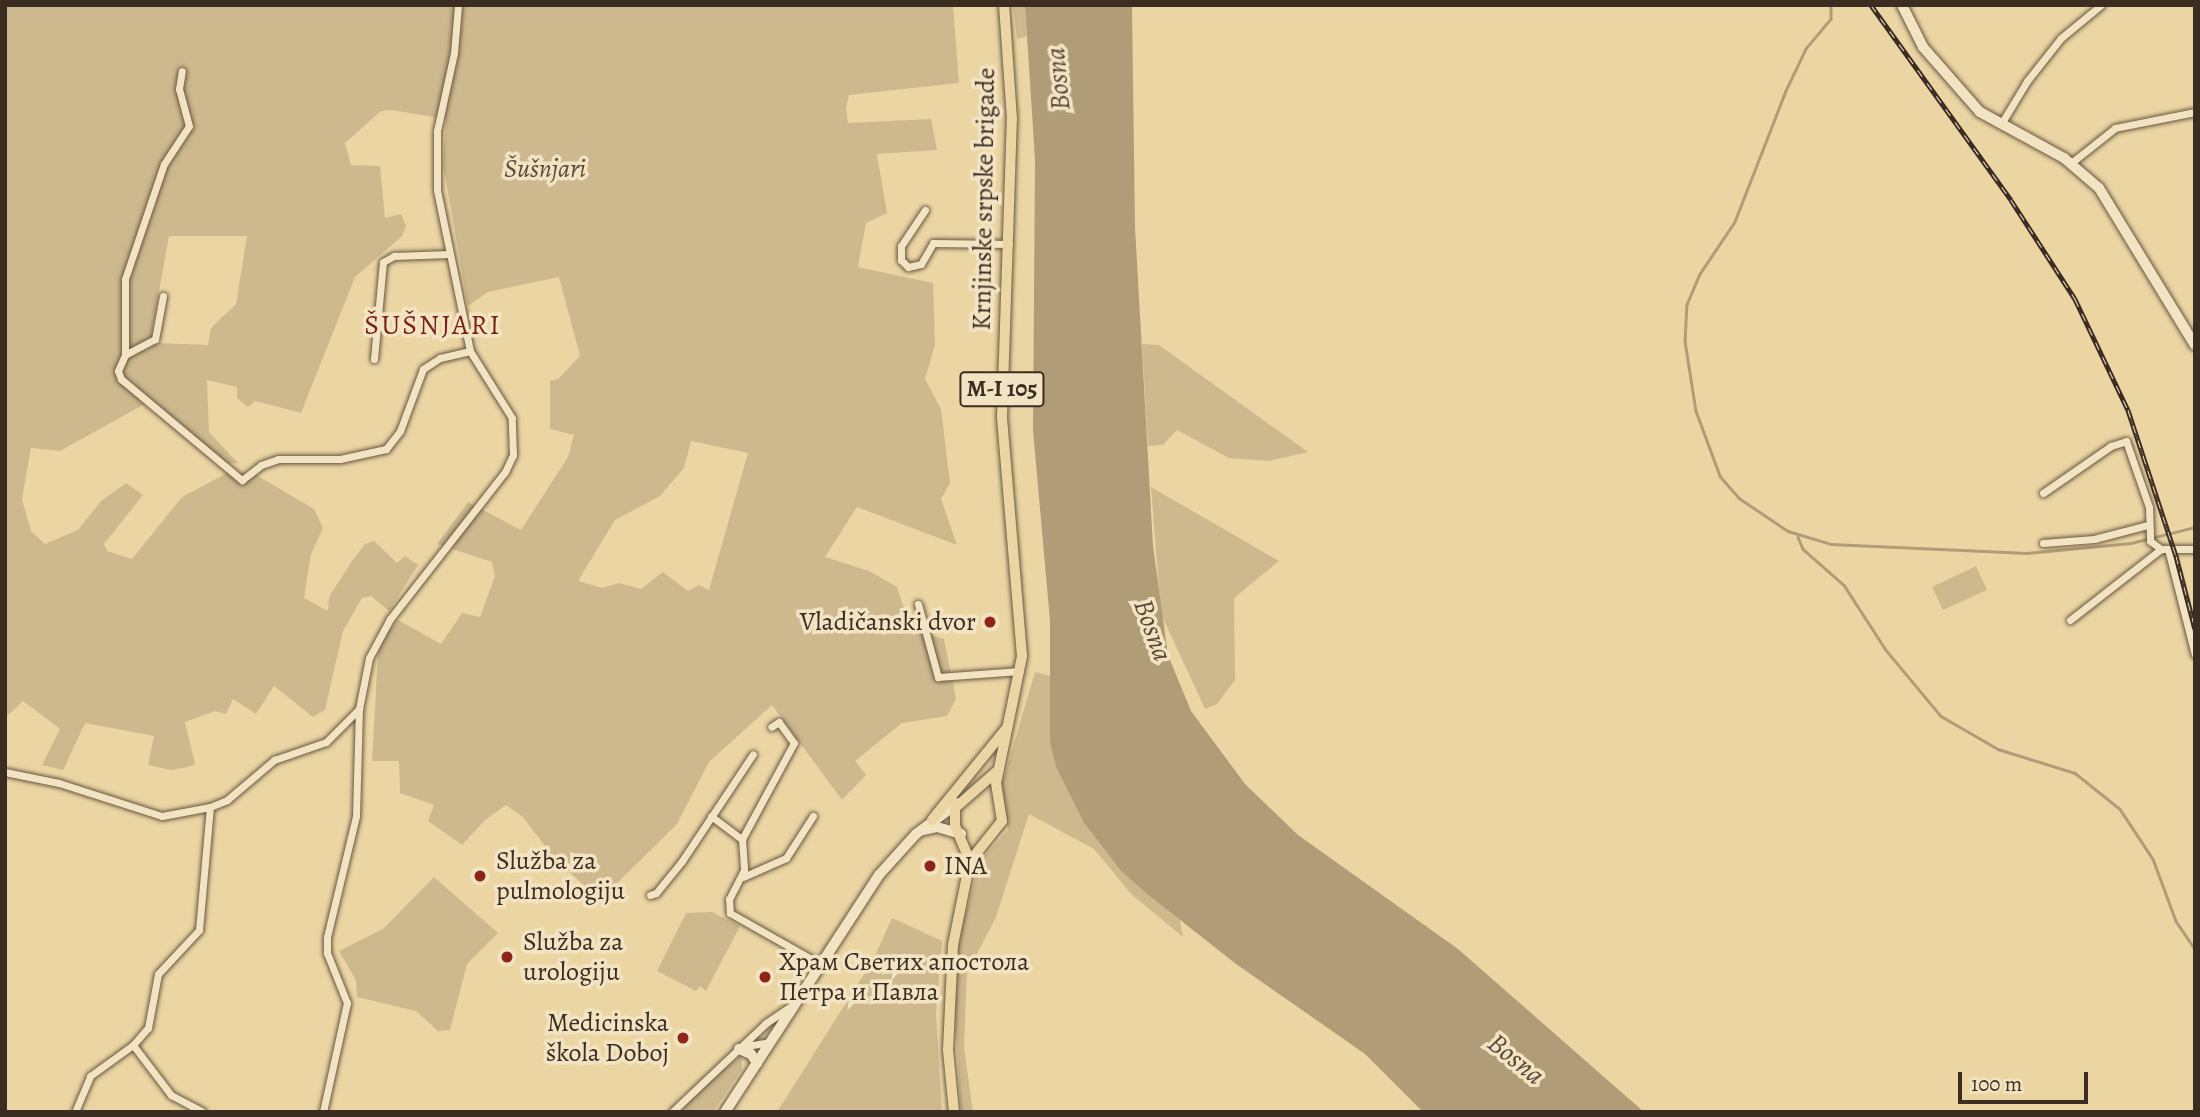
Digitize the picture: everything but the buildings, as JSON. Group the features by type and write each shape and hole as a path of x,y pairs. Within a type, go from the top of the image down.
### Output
{"main road":[{"name":"Krnjinske srpske brigade","path":"999,769 1021,670 1002,418 1013,119 1004,5"},
{"path":"932,820 1011,721"},
{"path":"954,1112 947,1050 949,977 970,860 962,835 953,819 958,803 999,769"},
{"name":"M-I 105","path":"970,860 1002,821 998,802 999,769"},
{"path":"972,793 989,795 998,802"},
{"path":"962,835 977,841 991,837"}],"street":[{"path":"323,1112 348,1003 327,953 327,937 355,816 359,709 369,658 390,619 513,455 512,418 470,351 449,254 434,161 458,5"},
{"path":"1902,5 1923,47 1980,112 2071,163 2112,205 2195,345"},
{"path":"2001,124 2027,81 2061,38 2101,5"},
{"path":"182,71 179,89 189,126 164,164 125,279 125,355 118,371 128,387 242,480 261,465 278,459 362,457 386,449 400,432 423,369 440,358 470,351"},
{"path":"2071,163 2115,128 2195,112"},
{"path":"925,210 901,246 901,260 908,267 921,264 933,243 1009,244"},
{"path":"374,359 383,262 394,256 449,254"},
{"path":"125,355 155,339 163,296"},
{"path":"2043,493 2110,446 2126,441 2149,507 2149,533 2165,549 2195,655"},
{"path":"2043,543 2149,533"},
{"path":"2070,620 2165,549 2195,549"},
{"path":"918,604 938,677 1021,670"},
{"path":"5,772 59,783 162,816 210,807 227,800 274,760 326,742 359,709"},
{"path":"743,877 742,839 794,743 779,722 771,727"},
{"path":"650,895 656,893 682,861 753,754"},
{"path":"725,1112 862,897 916,834 958,803"},
{"path":"75,1112 90,1076 133,1045 148,1028 158,974 199,930 210,807"},
{"path":"711,816 742,839"},
{"path":"813,816 786,858 743,877 729,899 730,913 820,964"},
{"path":"916,834 937,827 962,835"},
{"path":"672,1112 739,1049 795,1004"},
{"path":"739,1049 757,1041 770,1042"},
{"path":"133,1045 171,1095 203,1112"},
{"path":"739,1049 751,1054 757,1063"}],"green space":[{"name":"Šušnjari","path":"5,5 953,6 959,83 849,95 846,108 848,123 931,119 937,150 877,154 887,213 866,223 858,267 933,283 935,345 925,379 941,409 950,483 941,499 957,545 857,507 825,557 869,571 897,587 911,630 944,639 956,699 947,716 902,723 855,761 866,775 842,800 772,705 709,762 677,824 600,900 554,858 523,817 506,805 485,820 462,845 428,821 434,805 400,793 399,761 372,761 378,654 383,639 398,620 441,644 462,613 480,617 495,576 492,562 437,544 468,502 521,530 568,457 574,435 550,429 550,381 558,379 580,356 559,277 488,292 468,306 443,164 446,119 391,110 381,111 345,143 351,165 380,166 385,218 401,214 406,226 402,236 355,277 301,413 255,401 248,407 237,398 237,387 207,380 209,432 238,463 225,464 152,400 60,451 31,448 22,499 31,531 45,544 78,530 101,501 126,483 143,495 104,544 107,551 132,559 182,497 229,472 256,475 314,509 323,528 311,554 304,598 328,611 329,597 352,561 365,544 374,541 397,563 405,556 418,565 389,611 371,596 362,598 343,631 325,710 313,717 274,686 256,714 233,699 226,714 215,711 185,722 195,764 188,767 171,770 148,765 154,736 85,723 63,770 42,765 60,729 23,701 5,718","holes":["169,236 247,236 236,304 211,328 208,345 158,343 152,330","691,441 748,453 709,590 699,585 688,591 663,572 641,589 619,583 602,588 578,581 615,520 660,496 684,468"]},
{"path":"1013,5 1025,5 1027,36 1017,39"},
{"path":"1142,344 1159,345 1308,452 1269,461 1229,458 1177,430 1163,445 1148,446"},
{"path":"1151,487 1279,561 1234,598 1235,680 1217,704 1205,709 1161,614"},
{"path":"1976,566 1987,590 1943,610 1932,587"},
{"path":"1035,672 1050,676 1050,743 1056,767 1084,823 1121,871 1180,920 1183,937 1131,894 1094,849 1029,814 996,917 967,973 964,1047 973,1112 961,1112 953,986 961,931 980,861 1008,830 1001,788"},
{"path":"434,877 498,933 467,964 450,1030 438,1031 416,1011 357,997 356,980 339,951 383,929"},
{"path":"712,912 740,926 706,991 700,986 696,991 657,971 686,913"},
{"path":"892,918 942,941 936,1014 942,1112 777,1112 873,960"},
{"path":"741,1057 742,1069 713,1112 680,1112 717,1073"}],"water":[{"name":"Bosna","path":"1025,5 1132,5 1135,227 1153,546 1168,655 1191,711 1245,784 1298,835 1458,949 1644,1112 1423,1112 1365,1054 1236,964 1146,893 1121,871 1084,823 1056,767 1050,743 1050,621 1033,430 1035,160"}],"waterway":[{"path":"1831,5 1831,19 1806,49 1786,91 1735,222 1700,274 1687,304 1685,341 1696,411 1720,476 1739,498 1788,531 1831,544 2027,553 2131,543 2195,527"},
{"path":"1798,537 1803,549 1844,585 1886,650 1941,716 1998,749 2075,773 2120,809 2153,859 2176,921 2195,949"}],"railway":[{"path":"1871,5 2011,200 2075,299 2128,410 2176,556 2195,629"}],"place":[{"name":"Vladičanski dvor","path":"990,622"},
{"name":"INA","path":"930,866"},
{"name":"Služba za pulmologiju","path":"480,876"},
{"name":"Služba za urologiju","path":"507,957"},
{"name":"Храм Светих апостола Петра и Павла","path":"765,977"},
{"name":"Medicinska škola Doboj","path":"683,1038"}],"district":[{"name":"ŠUŠNJARI","path":"433,325"}]}
